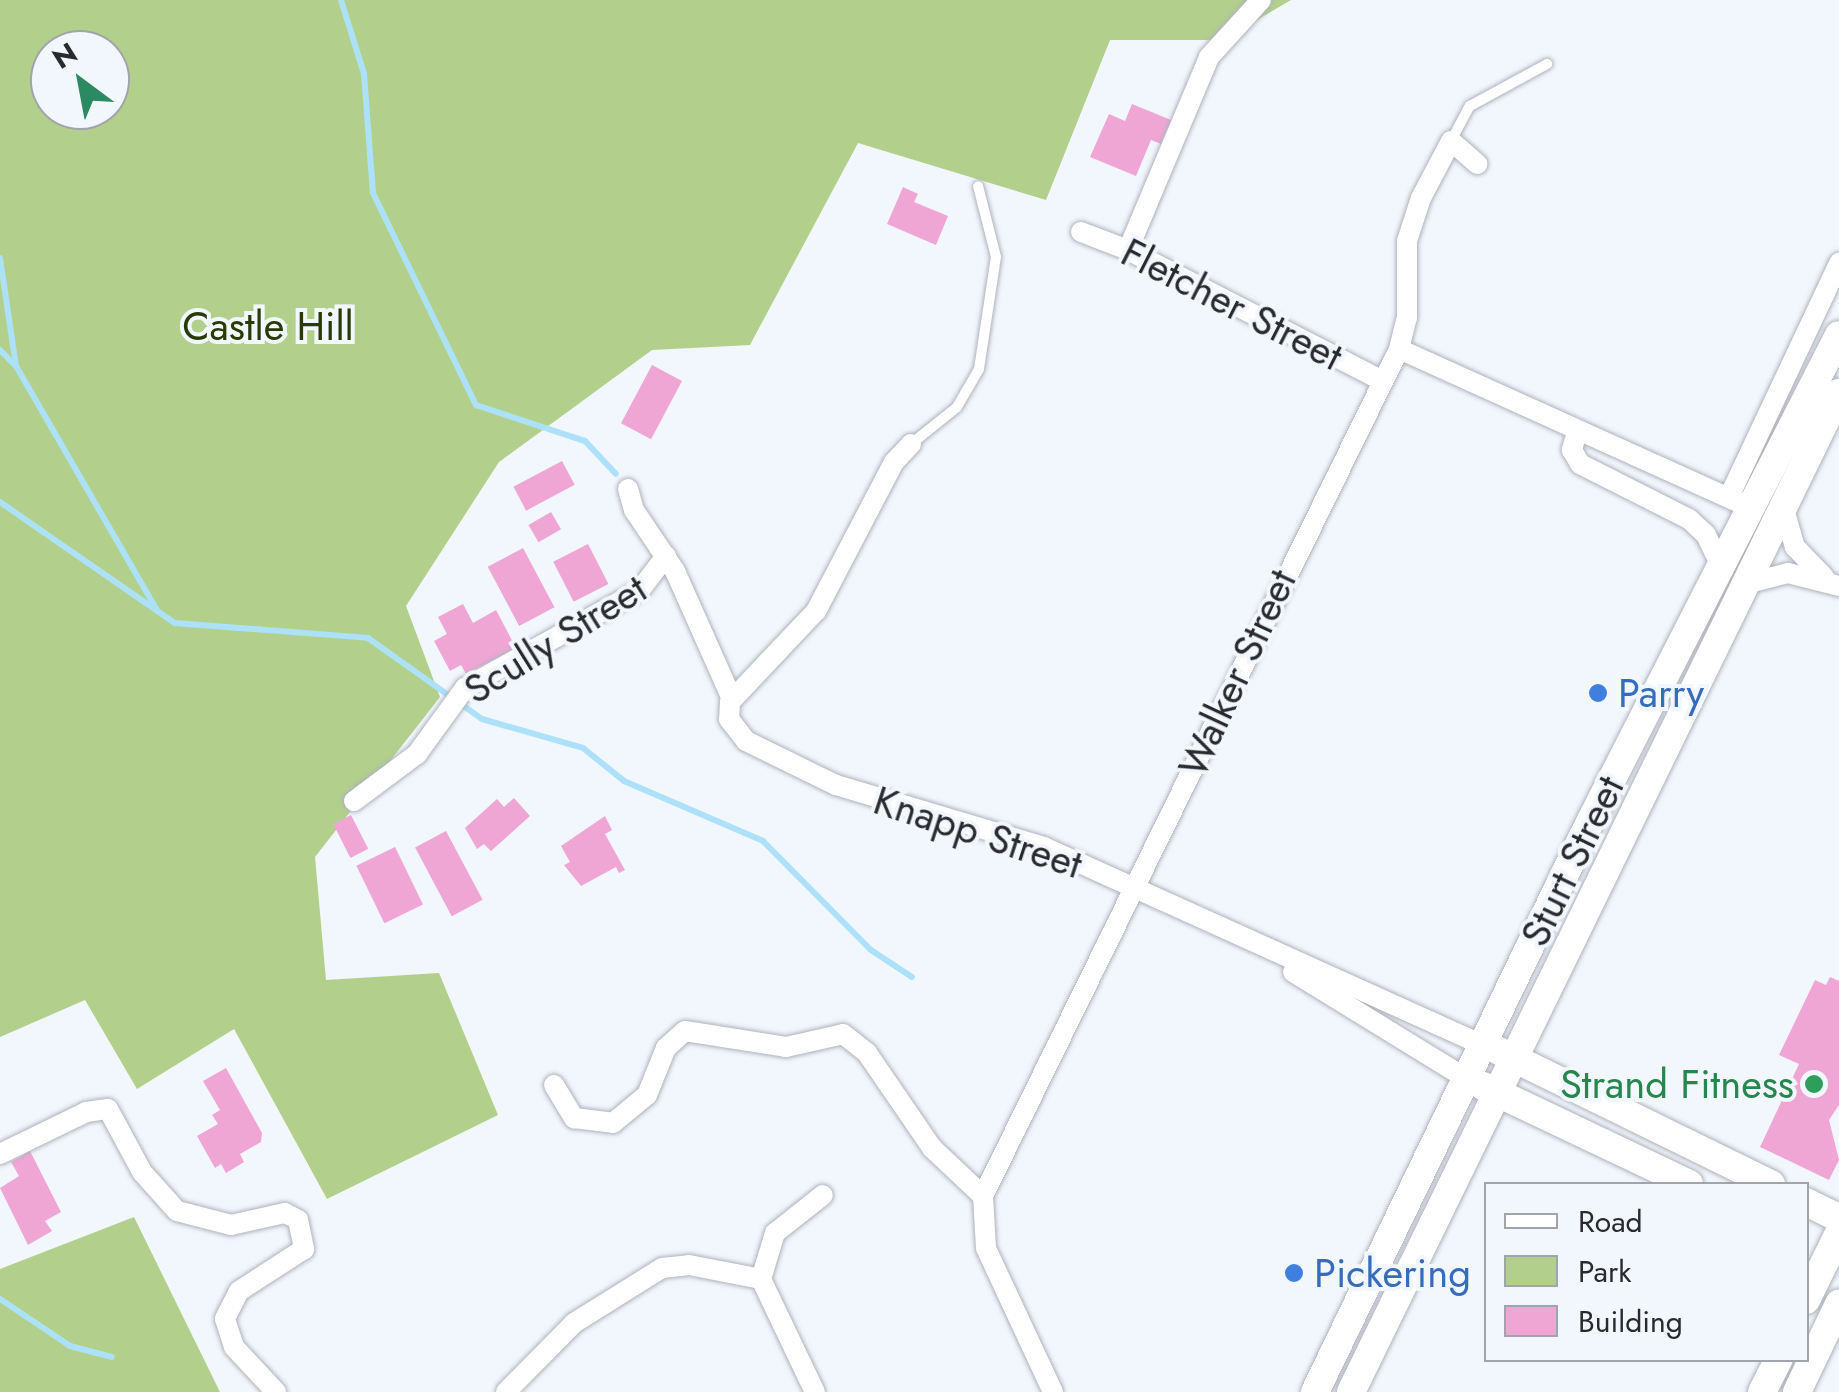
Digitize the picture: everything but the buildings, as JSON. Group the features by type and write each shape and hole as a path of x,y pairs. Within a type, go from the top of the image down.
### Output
{"main road":[{"name":"Sturt Street","path":"1351,1392 1690,695 1734,577 1732,499 1839,335"},
{"name":"Sturt Street","path":"1315,1392 1480,1044 1662,681 1784,510 1839,393"},
{"path":"1662,681 1690,695"},
{"path":"1480,1044 1767,1182"},
{"path":"1465,1078 1685,1182"},
{"path":"1556,1121 1574,1086"},
{"path":"1809,1203 1839,1218"},
{"path":"1809,1293 1829,1246"},
{"path":"1797,1392 1839,1304"},
{"path":"1762,1392 1777,1362"}],"street":[{"path":"1128,250 1209,57 1260,0"},
{"path":"1451,140 1478,164"},
{"name":"Walker Street","path":"982,1196 1399,349 1408,318 1409,227 1451,140"},
{"name":"Fletcher Street","path":"1080,232 1128,250 1382,380"},
{"path":"1689,519 1732,499 1839,263"},
{"name":"Fletcher Street","path":"1399,349 1732,499"},
{"path":"1577,432 1572,450 1580,464 1689,519 1706,535 1734,577 1788,573 1834,584"},
{"path":"628,489 634,510 666,556 688,600 732,699 816,612 887,474 911,444"},
{"path":"1784,510 1795,547 1834,584"},
{"name":"Scully Street","path":"354,800 417,754 460,693 640,590 666,556"},
{"path":"640,590 662,586 688,600"},
{"name":"Knapp Street","path":"732,699 728,712 733,726 783,764 886,802 1028,840 1480,1044"},
{"name":"Knapp Street","path":"1255,944 1465,1078"},
{"path":"1405,1043 1416,1016"},
{"path":"554,1085 574,1118 612,1124 647,1094 666,1048 682,1032 786,1047 843,1034 867,1053 932,1148 982,1196 986,1248 1053,1392"},
{"path":"0,1154 86,1112 108,1109 142,1172 177,1212 231,1225 285,1214 298,1220 304,1249 239,1292 225,1319 234,1347 276,1392"},
{"path":"815,1392 761,1279 776,1233 823,1195"},
{"path":"506,1392 574,1323 662,1268 688,1265 761,1279"}],"lane":[{"name":"Walker Street","path":"1451,140 1477,100 1547,64"},
{"path":"911,444 957,406 980,370 996,258 978,186"}],"green space":[{"name":"Castle Hill","path":"0,0 1291,0 1223,40 1110,40 1046,200 858,143 750,345 652,350 499,462 406,606 440,697 315,857 326,980 439,973 498,1115 327,1199 234,1029 137,1089 85,1000 0,1037"},
{"path":"134,1217 220,1392 0,1392 0,1269"}],"waterway":[{"path":"341,0 364,74 373,193 476,405 585,441 616,474"},
{"path":"0,258 16,366"},
{"path":"0,350 16,366 157,610"},
{"path":"0,502 175,623 368,638 482,719 583,748 624,781 763,841 871,950 912,977"},
{"path":"0,1299 70,1346 112,1357"}],"place":[{"name":"Parry","path":"1598,693"},
{"name":"Strand Fitness","path":"1814,1084"},
{"name":"Pickering","path":"1294,1273"}]}
